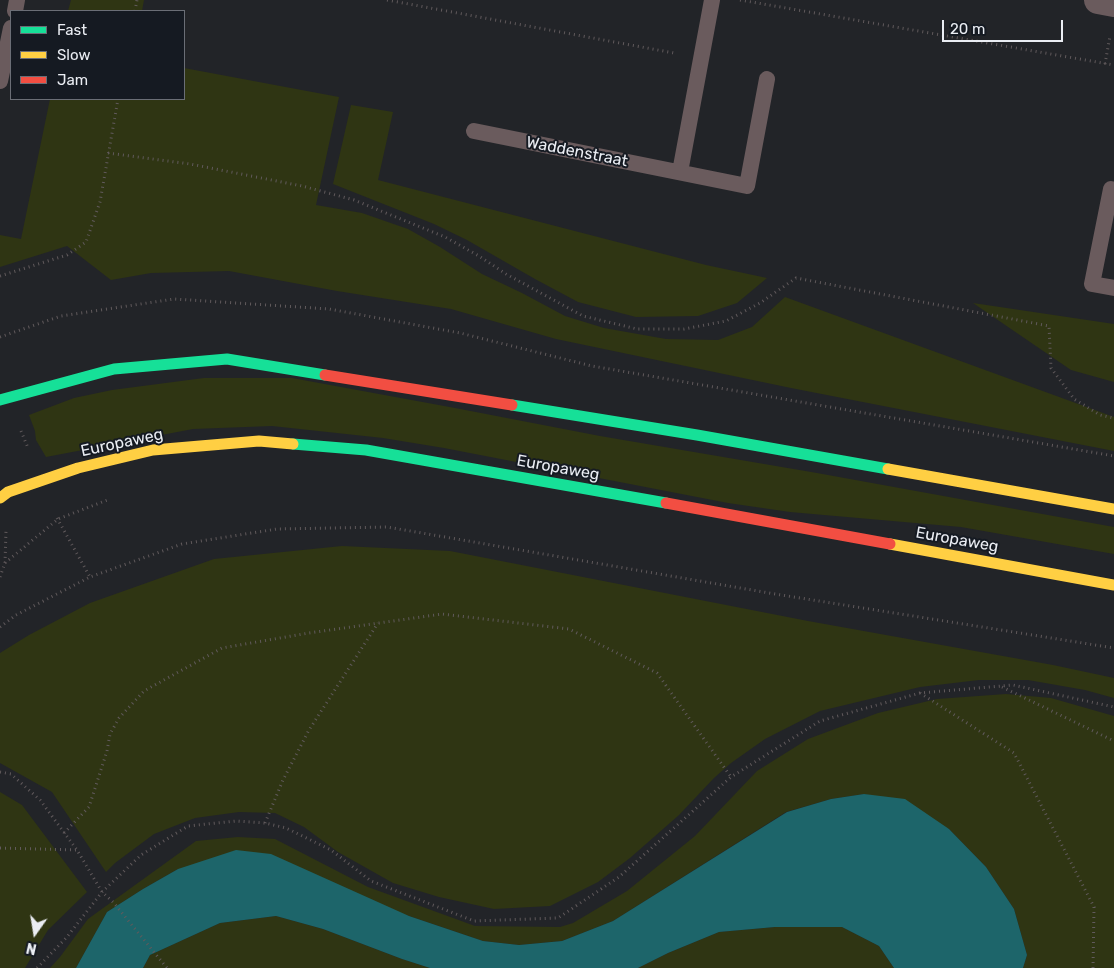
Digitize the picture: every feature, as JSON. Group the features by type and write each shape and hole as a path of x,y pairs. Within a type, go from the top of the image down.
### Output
{"main road":[{"path":"0,400 114,368 227,358 697,435 1114,509"},
{"name":"Europaweg","path":"0,498 8,492 78,468 153,450 259,442 279,443 366,450 1114,585"}],"street":[{"path":"1098,0 1113,15"}],"lane":[{"path":"680,172 712,0"},
{"path":"0,81 10,33"},
{"name":"Waddenstraat","path":"474,131 747,186 767,79"},
{"path":"1114,190 1111,189 1092,284 1114,288"}],"path":[{"path":"387,0 701,58"},
{"path":"739,0 1114,65"},
{"path":"1105,64 1113,15"},
{"path":"0,276 67,255 86,242 100,202 118,100"},
{"path":"108,153 190,164 302,186 354,200 445,237 506,274 583,316 637,329 684,329 726,321 760,303 796,278 1049,326 1052,368 1074,399 1100,416 1114,418"},
{"path":"0,337 61,316 174,299 329,309 460,333 592,366 1114,456"},
{"path":"0,577 5,563 58,520 118,496"},
{"path":"58,520 90,577"},
{"path":"0,626 16,615 90,577 182,544 277,529 388,527 775,594 1114,648"},
{"path":"64,833 89,807 107,751 110,734 119,718 144,692 222,648 309,633 442,614 569,629 657,673 731,777"},
{"path":"265,823 282,780 308,730 378,623"},
{"path":"37,968 67,937 102,892 141,855 188,826 236,821 265,823 286,828 331,850 371,881 474,921 558,918 619,877 731,777 820,721 920,693 1013,685 1114,707"},
{"path":"1001,686 1114,741"},
{"path":"920,693 1014,753 1094,907 1093,968"},
{"path":"0,772 11,774 40,800 77,850 102,892 113,902 167,968"},
{"path":"0,848 77,850"}],"green space":[{"path":"71,0 144,0 142,10 68,10"},
{"path":"185,68 339,97 316,205 362,213 408,229 482,274 565,316 604,328 666,339 718,340 752,327 785,297 1114,417 1114,451 791,388 556,339 451,309 229,271 151,273 111,280 67,246 0,267 0,235 21,239 50,100 185,100"},
{"path":"351,105 393,112 378,180 706,265 767,278 737,303 698,316 636,317 578,302 467,240 434,224 333,184"},
{"path":"973,303 1114,324 1114,382 1071,370"},
{"path":"204,378 292,378 600,436 1114,527 1114,554 961,527 790,512 728,503 444,448 383,438 272,426 193,429 46,457 36,440 29,415 74,398 112,390"},
{"path":"342,546 450,551 808,621 1053,665 1114,678 1114,698 1085,690 1028,680 979,680 920,687 820,711 765,739 731,763 679,815 630,858 598,882 550,906 494,909 439,897 393,883 338,852 304,827 275,813 239,812 195,818 154,834 106,872 52,792 0,763 0,653 29,635 90,603 214,559"},
{"path":"1006,694 1051,698 1114,716 1114,968 1023,968 1027,955 1014,909 986,867 949,829 864,794 831,799 786,812 613,921 562,941 519,945 483,941 409,916 178,869 107,912 76,968 50,968 88,919 196,841 238,837 275,839 368,887 475,926 560,927 573,923 627,891 695,836 757,771 808,739 878,713 937,699"},
{"path":"0,792 22,805 87,892 48,930 25,968 0,968"},
{"path":"276,916 323,929 430,968 143,968 150,955 220,923"},
{"path":"775,927 842,927 879,946 894,968 638,968 668,953 719,932"}],"water":[{"path":"864,794 905,799 949,829 986,867 1014,909 1027,955 1023,968 894,968 879,946 842,927 775,927 719,932 668,953 638,968 430,968 323,929 276,916 220,923 150,955 143,968 76,968 107,912 178,869 236,850 271,854 409,916 483,941 519,945 562,941 613,921 787,812 831,799"}],"traffic: fast":[{"path":"0,400 114,369 227,359 325,375"},
{"path":"512,405 888,469"},
{"path":"293,444 366,450 666,503"}],"traffic: slow":[{"path":"0,498 8,492 78,468 153,450 259,441 293,444"},
{"path":"888,469 1114,509"},
{"path":"890,544 1114,585"}],"traffic: jam":[{"path":"325,375 512,405"},
{"path":"666,503 890,544"}]}
